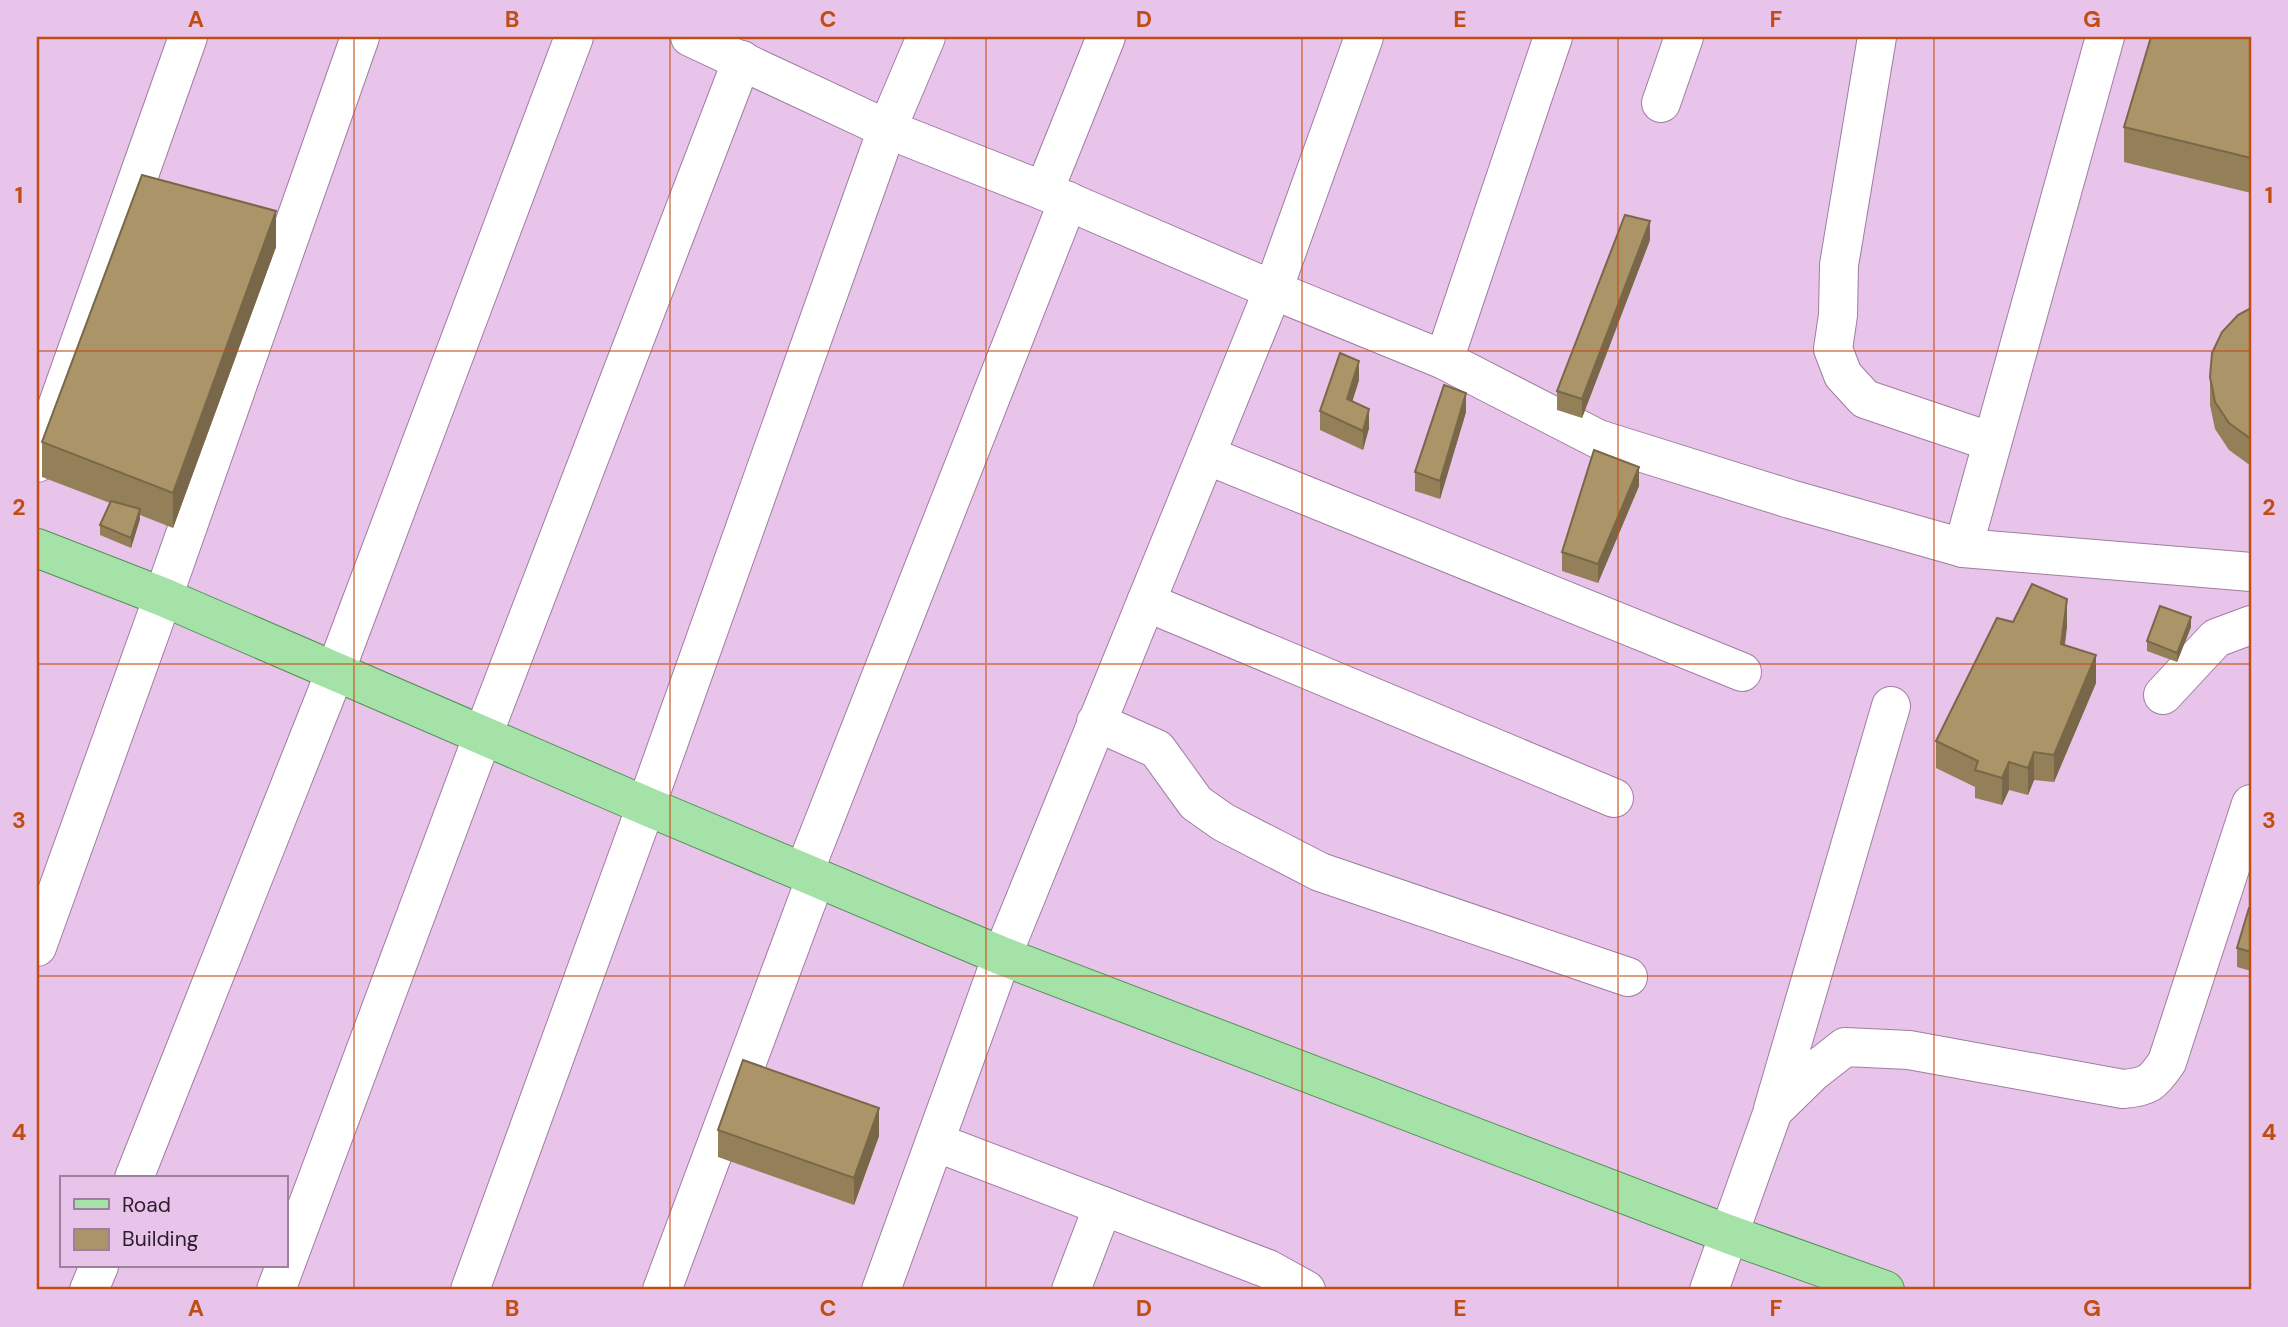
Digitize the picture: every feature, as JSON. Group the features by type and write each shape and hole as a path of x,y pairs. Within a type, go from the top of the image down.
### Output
{"main road":[{"path":"37,548 163,597 646,806 1002,956 1728,1234 1885,1290"}],"street":[{"path":"37,463 188,37"},
{"path":"37,947 360,37"},
{"path":"135,1176 335,672 574,37"},
{"path":"690,37 734,50 887,129 1056,196 1444,360 1598,439 1790,499 1963,548 2251,572"},
{"path":"470,1290 887,129 926,37"},
{"path":"662,1290 1056,196 1105,37"},
{"path":"881,1290 1002,956 1273,290 1364,37"},
{"path":"1444,360 1553,37"},
{"path":"1661,103 1684,37"},
{"path":"1877,37 1839,265 1838,315 1833,349 1843,375 1865,400 1993,442"},
{"path":"1963,548 2105,37"},
{"path":"287,1261 734,50"},
{"path":"1206,455 1742,672"},
{"path":"1146,602 1614,799"},
{"path":"2163,695 2216,638 2251,625"},
{"path":"1709,1290 1773,1111 1891,706"},
{"path":"1096,722 1157,749 1196,803 1223,822 1320,872 1628,977"},
{"path":"1773,1111 1813,1072 1845,1047 1909,1050 2123,1089 2143,1087 2155,1079 2167,1062 2251,803"},
{"path":"935,1142 1103,1206 1264,1280 1306,1290"},
{"path":"1071,1290 1103,1206"},
{"path":"89,1290 98,1268"},
{"path":"276,1290 284,1268"}],"building":[{"path":"2151,37 2251,37 2251,158 2124,127"},
{"path":"142,175 276,211 173,493 42,442"},
{"path":"1625,215 1650,221 1582,399 1557,391"},
{"path":"2251,308 2251,439 2229,423 2215,402 2210,377 2212,353 2222,332 2238,315"},
{"path":"1340,353 1359,361 1347,399 1369,409 1363,431 1320,411"},
{"path":"1444,385 1466,393 1440,481 1415,472"},
{"path":"1594,450 1639,467 1598,564 1562,552"},
{"path":"111,501 140,509 131,538 100,525"},
{"path":"2032,584 2067,599 2061,644 2096,655 2054,755 2034,752 2028,768 2009,762 2002,778 1975,770 1978,761 1936,741 1997,618 2013,622"},
{"path":"2160,606 2191,617 2177,653 2147,641"},
{"path":"2251,908 2251,952 2237,948"},
{"path":"743,1060 879,1108 854,1178 718,1130"}]}
